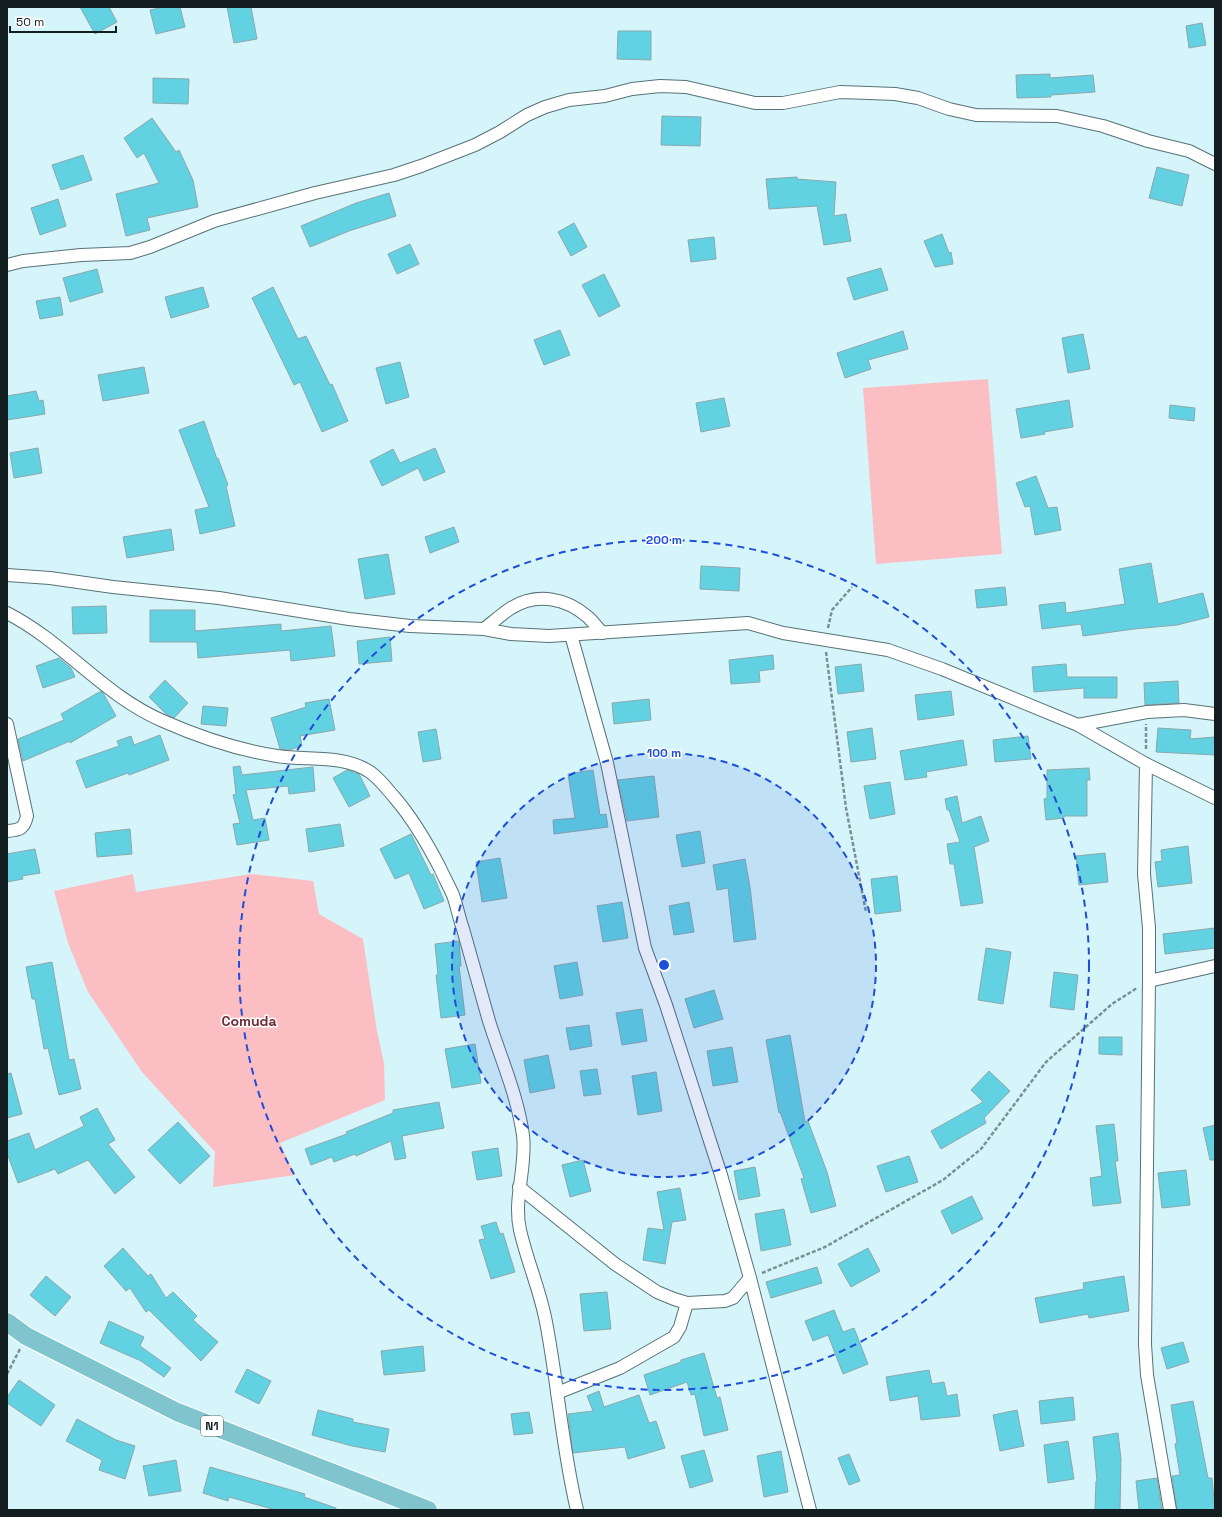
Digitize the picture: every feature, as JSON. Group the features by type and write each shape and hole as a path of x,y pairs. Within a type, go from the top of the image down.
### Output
{"main road":[{"name":"N1","path":"7,1322 26,1336 177,1412 428,1510"}],"street":[{"path":"7,265 23,261 81,255 130,253 150,247 214,221 315,193 394,175 421,166 474,145 500,132 526,115 545,107 569,100 605,96 632,89 660,86 686,87 755,103 783,102 840,92 895,94 918,98 949,109 976,115 1057,116 1103,126 1148,141 1189,151 1215,164"},
{"path":"7,575 50,578 113,587 219,598 349,620 410,626 484,629 511,634 549,636 571,635 748,623 783,633 888,650 942,669 1078,725 1146,764 1215,798"},
{"path":"484,629 512,608 533,599 548,598 562,602 577,609 588,617 602,633"},
{"path":"7,613 24,621 54,643 135,707 162,721 256,752 280,757 332,760 353,764 369,772 382,783 407,812 432,853 452,894 490,1024 511,1082 520,1119 523,1140 518,1213 520,1230 538,1285 545,1318 577,1510"},
{"path":"571,635 607,763 645,948 666,1004 720,1174 750,1278 810,1510"},
{"path":"1078,725 1147,712 1184,710 1215,714"},
{"path":"7,724 26,816 23,827 17,830 7,831"},
{"path":"1146,764 1144,874 1149,928 1149,981 1145,1344 1147,1375 1170,1510"},
{"path":"1149,981 1215,966"},
{"path":"519,1187 616,1264 657,1292 674,1299 687,1303 716,1302 733,1298 750,1278"},
{"path":"557,1393 620,1368 665,1344 674,1337 680,1327 687,1303"}],"path":[{"path":"852,587 832,610 825,640 846,808 866,912"},
{"path":"1146,764 1147,712"},
{"path":"750,1278 825,1247 943,1180 981,1149 1046,1062 1112,1004 1149,981"},
{"path":"7,1374 26,1336"}],"shaded area":[{"path":"988,379 1002,554 876,564 863,388"},
{"path":"133,874 136,892 251,874 313,881 319,914 363,939 377,1031 384,1063 385,1100 280,1143 295,1175 213,1187 215,1152 142,1072 88,992 68,943 54,891"}],"building":[{"path":"80,7 109,7 117,22 95,34"},
{"path":"164,7 180,7 185,27 156,34 150,10"},
{"path":"227,7 251,7 257,39 234,43"},
{"path":"1202,23 1206,45 1189,48 1186,26"},
{"path":"618,31 651,31 651,60 617,59"},
{"path":"1050,74 1050,78 1093,75 1095,92 1051,95 1051,97 1017,98 1016,75"},
{"path":"153,78 189,79 188,104 153,103"},
{"path":"662,116 701,117 700,146 661,145"},
{"path":"152,118 176,152 179,150 193,180 198,207 147,218 150,230 126,236 116,194 159,183 144,153 137,158 124,138"},
{"path":"83,155 92,180 61,190 52,165"},
{"path":"1157,167 1189,175 1182,206 1149,198"},
{"path":"797,177 797,179 836,182 834,216 846,214 851,241 824,245 817,206 769,209 766,179"},
{"path":"389,193 396,216 349,231 310,247 301,226 356,203"},
{"path":"58,199 66,226 40,235 31,208"},
{"path":"574,223 587,247 571,256 558,232"},
{"path":"942,234 949,253 951,252 953,264 935,267 924,241"},
{"path":"714,237 716,259 691,262 688,240"},
{"path":"410,244 419,264 397,274 388,254"},
{"path":"881,268 888,290 854,300 847,278"},
{"path":"97,269 103,292 70,302 63,278"},
{"path":"604,274 620,306 599,317 582,285"},
{"path":"203,287 209,307 171,318 165,297"},
{"path":"273,287 298,339 306,336 330,385 332,384 348,421 322,432 300,382 294,385 252,298"},
{"path":"60,297 63,315 40,319 36,301"},
{"path":"560,330 570,355 544,365 534,340"},
{"path":"903,331 908,349 868,360 871,369 845,378 837,353"},
{"path":"1083,334 1090,369 1068,373 1062,338"},
{"path":"400,362 409,397 386,404 376,368"},
{"path":"144,367 149,393 103,401 98,375"},
{"path":"36,391 39,401 43,400 45,414 7,420 7,396"},
{"path":"724,398 730,426 701,432 696,403"},
{"path":"1069,400 1073,427 1021,438 1016,409"},
{"path":"1170,405 1195,408 1194,421 1169,418"},
{"path":"204,421 228,485 226,486 235,526 200,534 195,510 209,507 179,430"},
{"path":"38,448 42,473 14,478 10,453"},
{"path":"435,448 445,472 424,481 418,468 382,486 370,461 393,449 400,463"},
{"path":"1036,476 1048,508 1057,507 1061,530 1035,535 1030,506 1025,507 1016,483"},
{"path":"454,527 459,542 430,553 425,537"},
{"path":"171,529 174,550 127,558 123,537"},
{"path":"388,554 395,594 365,599 358,559"},
{"path":"1151,563 1158,604 1203,593 1209,617 1177,625 1083,636 1081,624 1042,629 1039,605 1065,602 1066,613 1125,604 1119,569"},
{"path":"701,566 740,568 739,591 700,589"},
{"path":"1005,587 1007,605 977,608 975,590"},
{"path":"106,606 107,633 73,634 72,607"},
{"path":"150,610 195,610 195,631 281,624 281,631 331,626 335,656 291,661 290,650 198,658 197,642 150,642"},
{"path":"390,637 392,661 359,664 357,641"},
{"path":"773,655 774,669 759,671 760,682 731,684 729,660"},
{"path":"59,658 71,668 75,677 43,688 36,666"},
{"path":"861,664 864,691 838,694 835,667"},
{"path":"1066,664 1067,677 1117,677 1117,698 1084,698 1084,688 1034,692 1032,667"},
{"path":"165,680 188,703 174,718 166,714 149,697"},
{"path":"1178,681 1179,703 1145,705 1144,683"},
{"path":"101,691 116,716 70,743 70,741 23,761 18,739 64,720 61,714"},
{"path":"951,691 954,715 918,720 915,695"},
{"path":"329,699 335,730 300,736 302,746 289,750 280,749 271,718 306,707 305,703"},
{"path":"649,699 651,720 614,724 612,703"},
{"path":"203,706 228,708 226,726 201,724"},
{"path":"872,728 876,759 851,762 847,732"},
{"path":"1158,728 1191,730 1190,739 1215,737 1215,755 1156,752"},
{"path":"436,729 441,759 423,762 418,732"},
{"path":"160,735 169,760 129,775 128,773 86,788 76,761 119,746 117,741 131,736 134,745"},
{"path":"1028,736 1031,759 995,762 993,740"},
{"path":"963,740 967,765 926,772 927,777 905,780 900,751"},
{"path":"240,766 242,775 313,767 315,791 289,794 288,786 246,790 253,820 265,818 269,840 237,845 233,824 240,823 233,795 236,794 233,767"},
{"path":"1089,768 1090,780 1087,780 1087,816 1064,816 1064,818 1046,820 1044,799 1047,798 1047,770"},
{"path":"347,770 359,774 370,796 349,807 333,778"},
{"path":"593,770 600,815 606,814 608,827 554,834 553,820 575,818 568,774"},
{"path":"654,776 659,817 627,821 618,780"},
{"path":"890,782 895,814 870,819 864,786"},
{"path":"957,796 962,823 981,816 989,841 974,847 983,903 961,906 954,864 950,864 947,844 960,842 949,810 947,810 945,799"},
{"path":"340,824 344,846 309,852 306,829"},
{"path":"130,829 132,854 97,857 95,833"},
{"path":"700,831 705,863 682,867 676,835"},
{"path":"411,834 431,875 433,874 444,901 424,909 409,873 395,879 380,849"},
{"path":"1188,846 1192,883 1158,887 1155,862 1162,861 1161,850"},
{"path":"35,849 40,873 22,876 23,879 7,882 7,854"},
{"path":"1105,853 1108,882 1079,885 1076,856"},
{"path":"500,858 507,898 482,902 476,862"},
{"path":"745,859 756,939 734,942 728,888 717,890 713,865"},
{"path":"897,876 901,911 875,914 871,879"},
{"path":"622,902 628,938 603,942 597,906"},
{"path":"689,902 694,932 674,935 669,906"},
{"path":"1215,928 1215,948 1165,954 1163,934"},
{"path":"459,941 461,966 459,966 465,1015 441,1018 436,975 438,975 435,944"},
{"path":"986,948 1011,952 1003,1004 978,1000"},
{"path":"52,962 69,1060 74,1059 81,1089 59,1095 48,1048 44,1049 35,999 32,999 26,967"},
{"path":"577,962 583,995 560,999 554,966"},
{"path":"1054,972 1078,975 1074,1010 1050,1007"},
{"path":"714,990 723,1019 694,1028 685,999"},
{"path":"642,1009 647,1041 622,1045 616,1013"},
{"path":"589,1025 592,1046 570,1050 566,1028"},
{"path":"790,1035 805,1122 808,1121 827,1172 836,1206 811,1213 801,1179 804,1178 780,1112 779,1113 766,1040"},
{"path":"1099,1037 1122,1037 1122,1055 1099,1054"},
{"path":"475,1044 481,1083 452,1088 445,1049"},
{"path":"732,1047 738,1082 713,1086 707,1051"},
{"path":"548,1055 555,1088 530,1093 524,1060"},
{"path":"597,1069 601,1094 584,1096 580,1071"},
{"path":"989,1071 1010,1091 984,1118 986,1123 941,1149 931,1131 983,1102 971,1090"},
{"path":"656,1072 662,1111 638,1115 632,1076"},
{"path":"11,1073 22,1114 7,1118 7,1074"},
{"path":"439,1102 444,1128 402,1136 406,1158 395,1160 391,1141 356,1156 355,1154 334,1162 332,1157 311,1165 305,1149 347,1134 346,1132 393,1113 393,1110"},
{"path":"97,1108 115,1140 108,1144 135,1177 115,1194 88,1160 58,1174 55,1169 18,1183 7,1153 7,1141 29,1133 35,1150 84,1126 80,1117"},
{"path":"178,1122 210,1156 180,1184 148,1150"},
{"path":"1114,1124 1118,1161 1115,1161 1121,1203 1093,1206 1090,1178 1102,1176 1096,1126"},
{"path":"1215,1125 1215,1160 1210,1160 1203,1128"},
{"path":"498,1148 502,1176 477,1180 472,1152"},
{"path":"909,1156 918,1182 886,1192 877,1166"},
{"path":"583,1160 591,1191 570,1197 562,1165"},
{"path":"755,1167 760,1196 739,1200 734,1171"},
{"path":"1186,1170 1190,1205 1162,1208 1158,1173"},
{"path":"680,1188 686,1220 672,1222 665,1264 643,1260 648,1228 664,1230 657,1192"},
{"path":"972,1196 983,1219 952,1234 941,1211"},
{"path":"784,1209 791,1245 761,1251 755,1214"},
{"path":"496,1222 500,1234 503,1233 515,1272 491,1279 479,1240 485,1239 481,1226"},
{"path":"123,1248 148,1276 151,1274 166,1298 173,1292 197,1316 193,1320 218,1342 201,1361 149,1310 146,1312 130,1288 126,1291 104,1266"},
{"path":"868,1248 880,1271 851,1287 838,1264"},
{"path":"817,1267 822,1283 771,1298 766,1282"},
{"path":"46,1276 71,1297 55,1316 30,1295"},
{"path":"1124,1276 1129,1311 1089,1318 1088,1314 1040,1323 1035,1298 1084,1289 1083,1283"},
{"path":"607,1292 611,1329 584,1331 580,1294"},
{"path":"834,1310 843,1332 854,1328 868,1364 843,1374 828,1335 813,1341 805,1321"},
{"path":"109,1321 144,1337 140,1346 171,1368 164,1377 141,1361 100,1343"},
{"path":"1183,1342 1189,1362 1167,1369 1161,1348"},
{"path":"423,1346 425,1371 384,1375 381,1351"},
{"path":"704,1353 717,1398 720,1397 728,1430 704,1436 695,1394 691,1395 687,1382 650,1395 644,1375 681,1362 681,1360"},
{"path":"247,1369 271,1381 259,1404 235,1392"},
{"path":"929,1370 932,1384 944,1382 947,1396 957,1394 960,1416 921,1420 918,1396 890,1401 886,1377"},
{"path":"19,1380 55,1405 41,1426 7,1403 7,1397"},
{"path":"599,1391 604,1407 639,1395 649,1423 656,1421 665,1448 628,1459 625,1447 573,1453 568,1414 593,1411 587,1396"},
{"path":"1073,1397 1075,1420 1041,1424 1039,1401"},
{"path":"1193,1401 1208,1478 1212,1478 1215,1510 1177,1510 1172,1476 1180,1475 1171,1405"},
{"path":"318,1410 353,1419 353,1422 389,1429 385,1452 352,1446 312,1435"},
{"path":"1017,1410 1024,1446 1000,1451 993,1415"},
{"path":"529,1412 533,1433 514,1435 511,1414"},
{"path":"77,1419 116,1440 135,1446 125,1479 99,1470 102,1460 66,1441"},
{"path":"1118,1433 1121,1459 1120,1510 1095,1510 1097,1481 1093,1437"},
{"path":"1068,1441 1074,1479 1048,1483 1044,1445"},
{"path":"704,1450 713,1481 690,1488 681,1456"},
{"path":"781,1451 788,1492 764,1497 757,1456"},
{"path":"849,1454 860,1481 849,1485 838,1458"},
{"path":"176,1460 181,1491 149,1496 143,1466"},
{"path":"210,1467 305,1494 304,1497 336,1508 336,1510 276,1510 229,1497 228,1501 203,1493"},
{"path":"1157,1478 1162,1510 1139,1510 1136,1481"}],"district":[{"name":"Comuda","path":"249,1021"}]}
